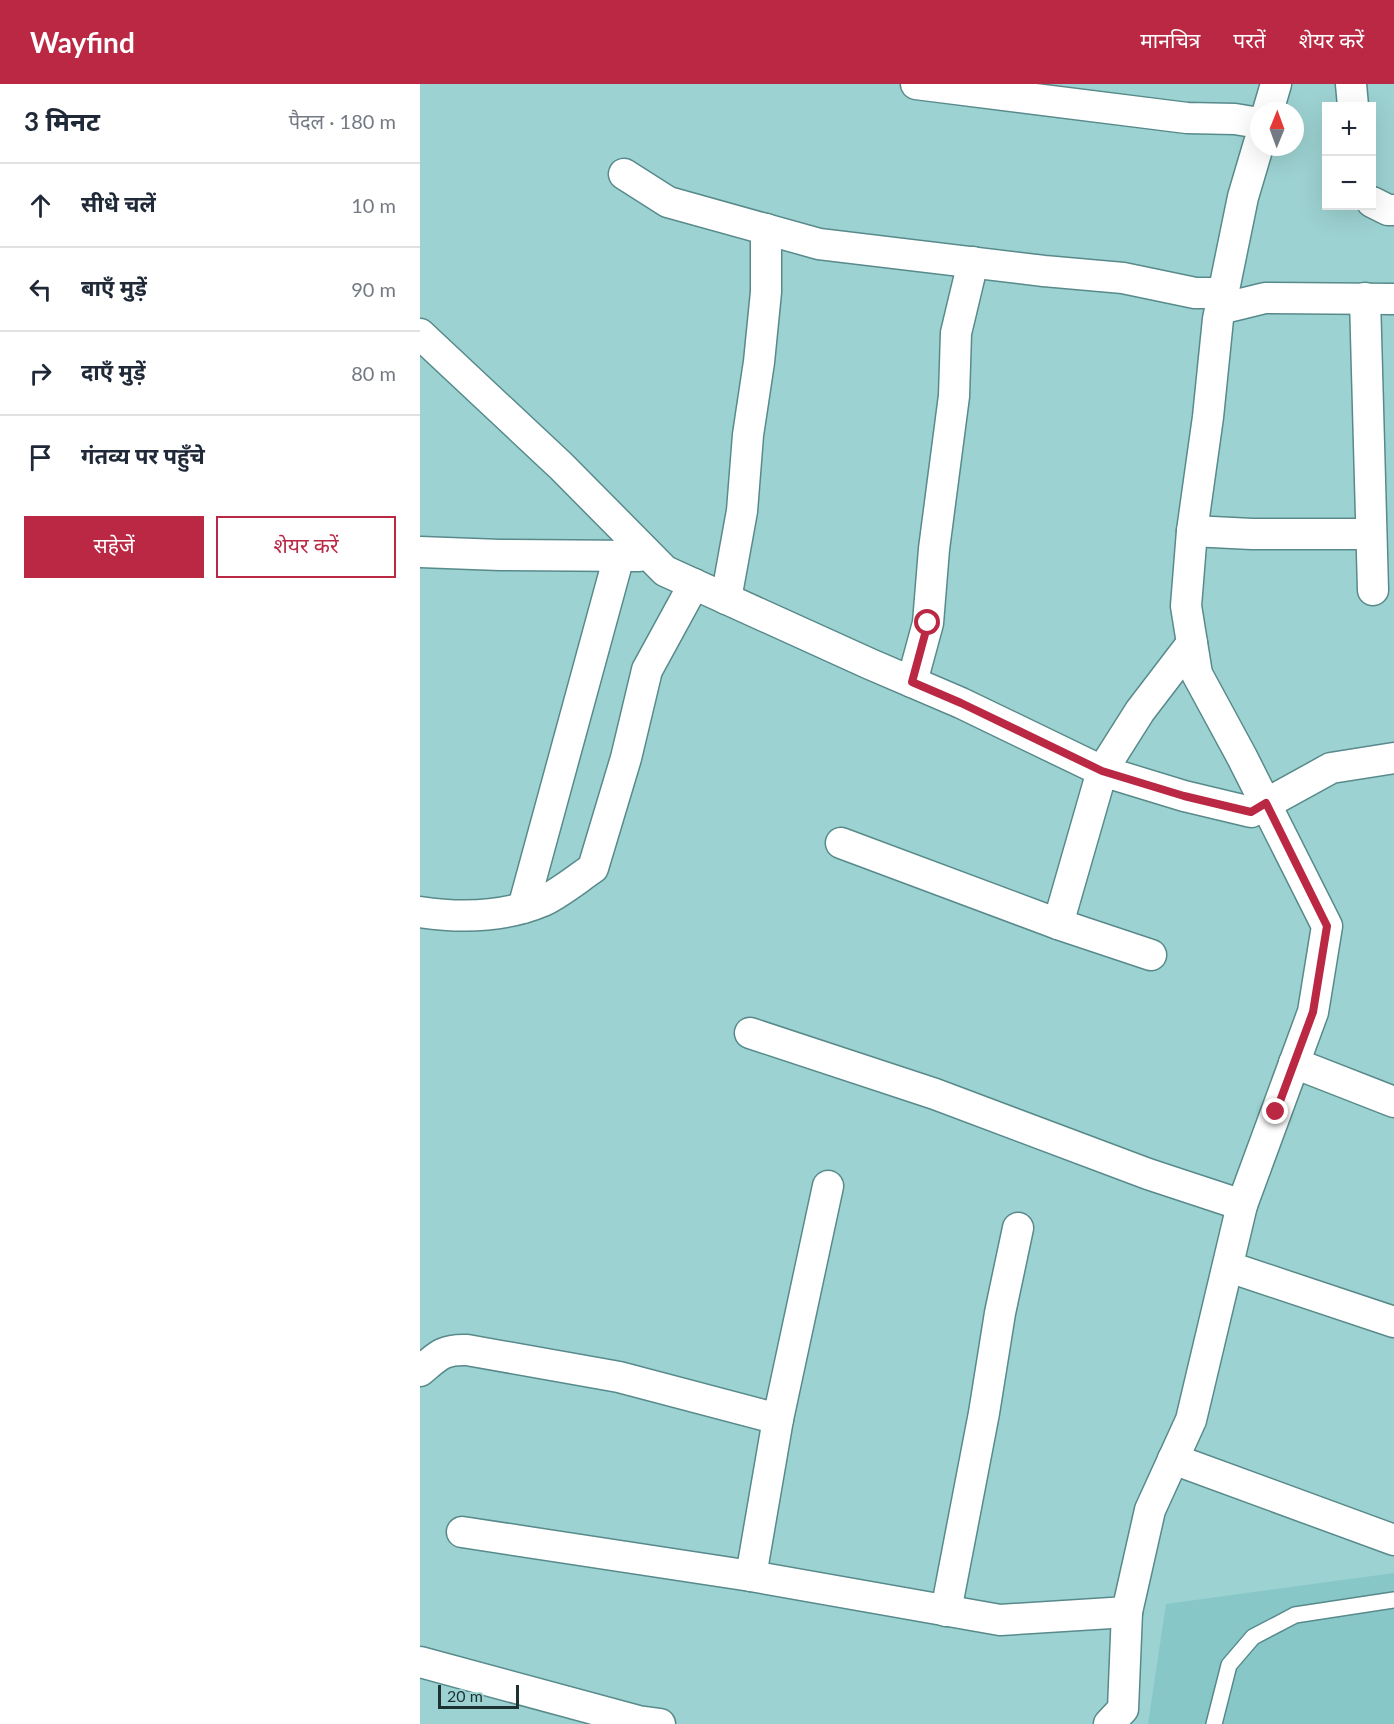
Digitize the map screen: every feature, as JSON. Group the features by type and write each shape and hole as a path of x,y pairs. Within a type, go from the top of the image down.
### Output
{"street":[{"path":"916,84 1187,118 1235,118 1250,121"},
{"path":"1271,102 1276,84"},
{"path":"1352,84 1353,102"},
{"path":"1109,1724 1123,1709 1127,1612 1150,1510 1191,1420 1242,1205 1313,1012 1327,926 1266,803 1197,674 1186,606 1192,531 1222,301 1243,197 1255,156"},
{"path":"624,174 668,202 819,244 1123,278 1222,301 1265,298 1379,299 1370,534 1373,590"},
{"path":"1376,204 1394,210"},
{"path":"726,599 742,511 748,435 759,362 766,292 766,230"},
{"path":"912,682 928,623 934,549 954,396 956,333 974,262"},
{"path":"420,334 561,466 665,571 961,703 1102,771 1184,796 1251,812 1331,768 1394,758"},
{"path":"1192,531 1252,534 1370,534"},
{"path":"420,552 650,556"},
{"path":"523,908 619,556"},
{"path":"420,912 439,915 499,914 523,908 544,900 593,868 626,758 647,670 694,584"},
{"path":"1058,924 1102,771 1140,711 1192,643"},
{"path":"841,843 1058,924 1151,955"},
{"path":"750,1033 935,1094 1148,1174 1242,1205"},
{"path":"1294,1063 1394,1102"},
{"path":"750,1576 778,1419 828,1186"},
{"path":"946,1611 1018,1228"},
{"path":"1228,1267 1394,1322"},
{"path":"420,1371 442,1353 467,1350 619,1377 778,1419"},
{"path":"1173,1459 1394,1540"},
{"path":"462,1532 750,1576 1000,1620 1127,1612"},
{"path":"420,1662 638,1721 660,1724"}],"lane":[{"path":"1214,1724 1229,1665 1253,1637 1296,1615 1394,1600"}],"shaded area":[{"path":"1394,1573 1394,1724 1148,1724 1166,1604"}],"route":[{"path":"928,623 912,682 1102,771 1184,796 1251,812 1266,803 1327,926 1313,1012 1276,1112"}]}
